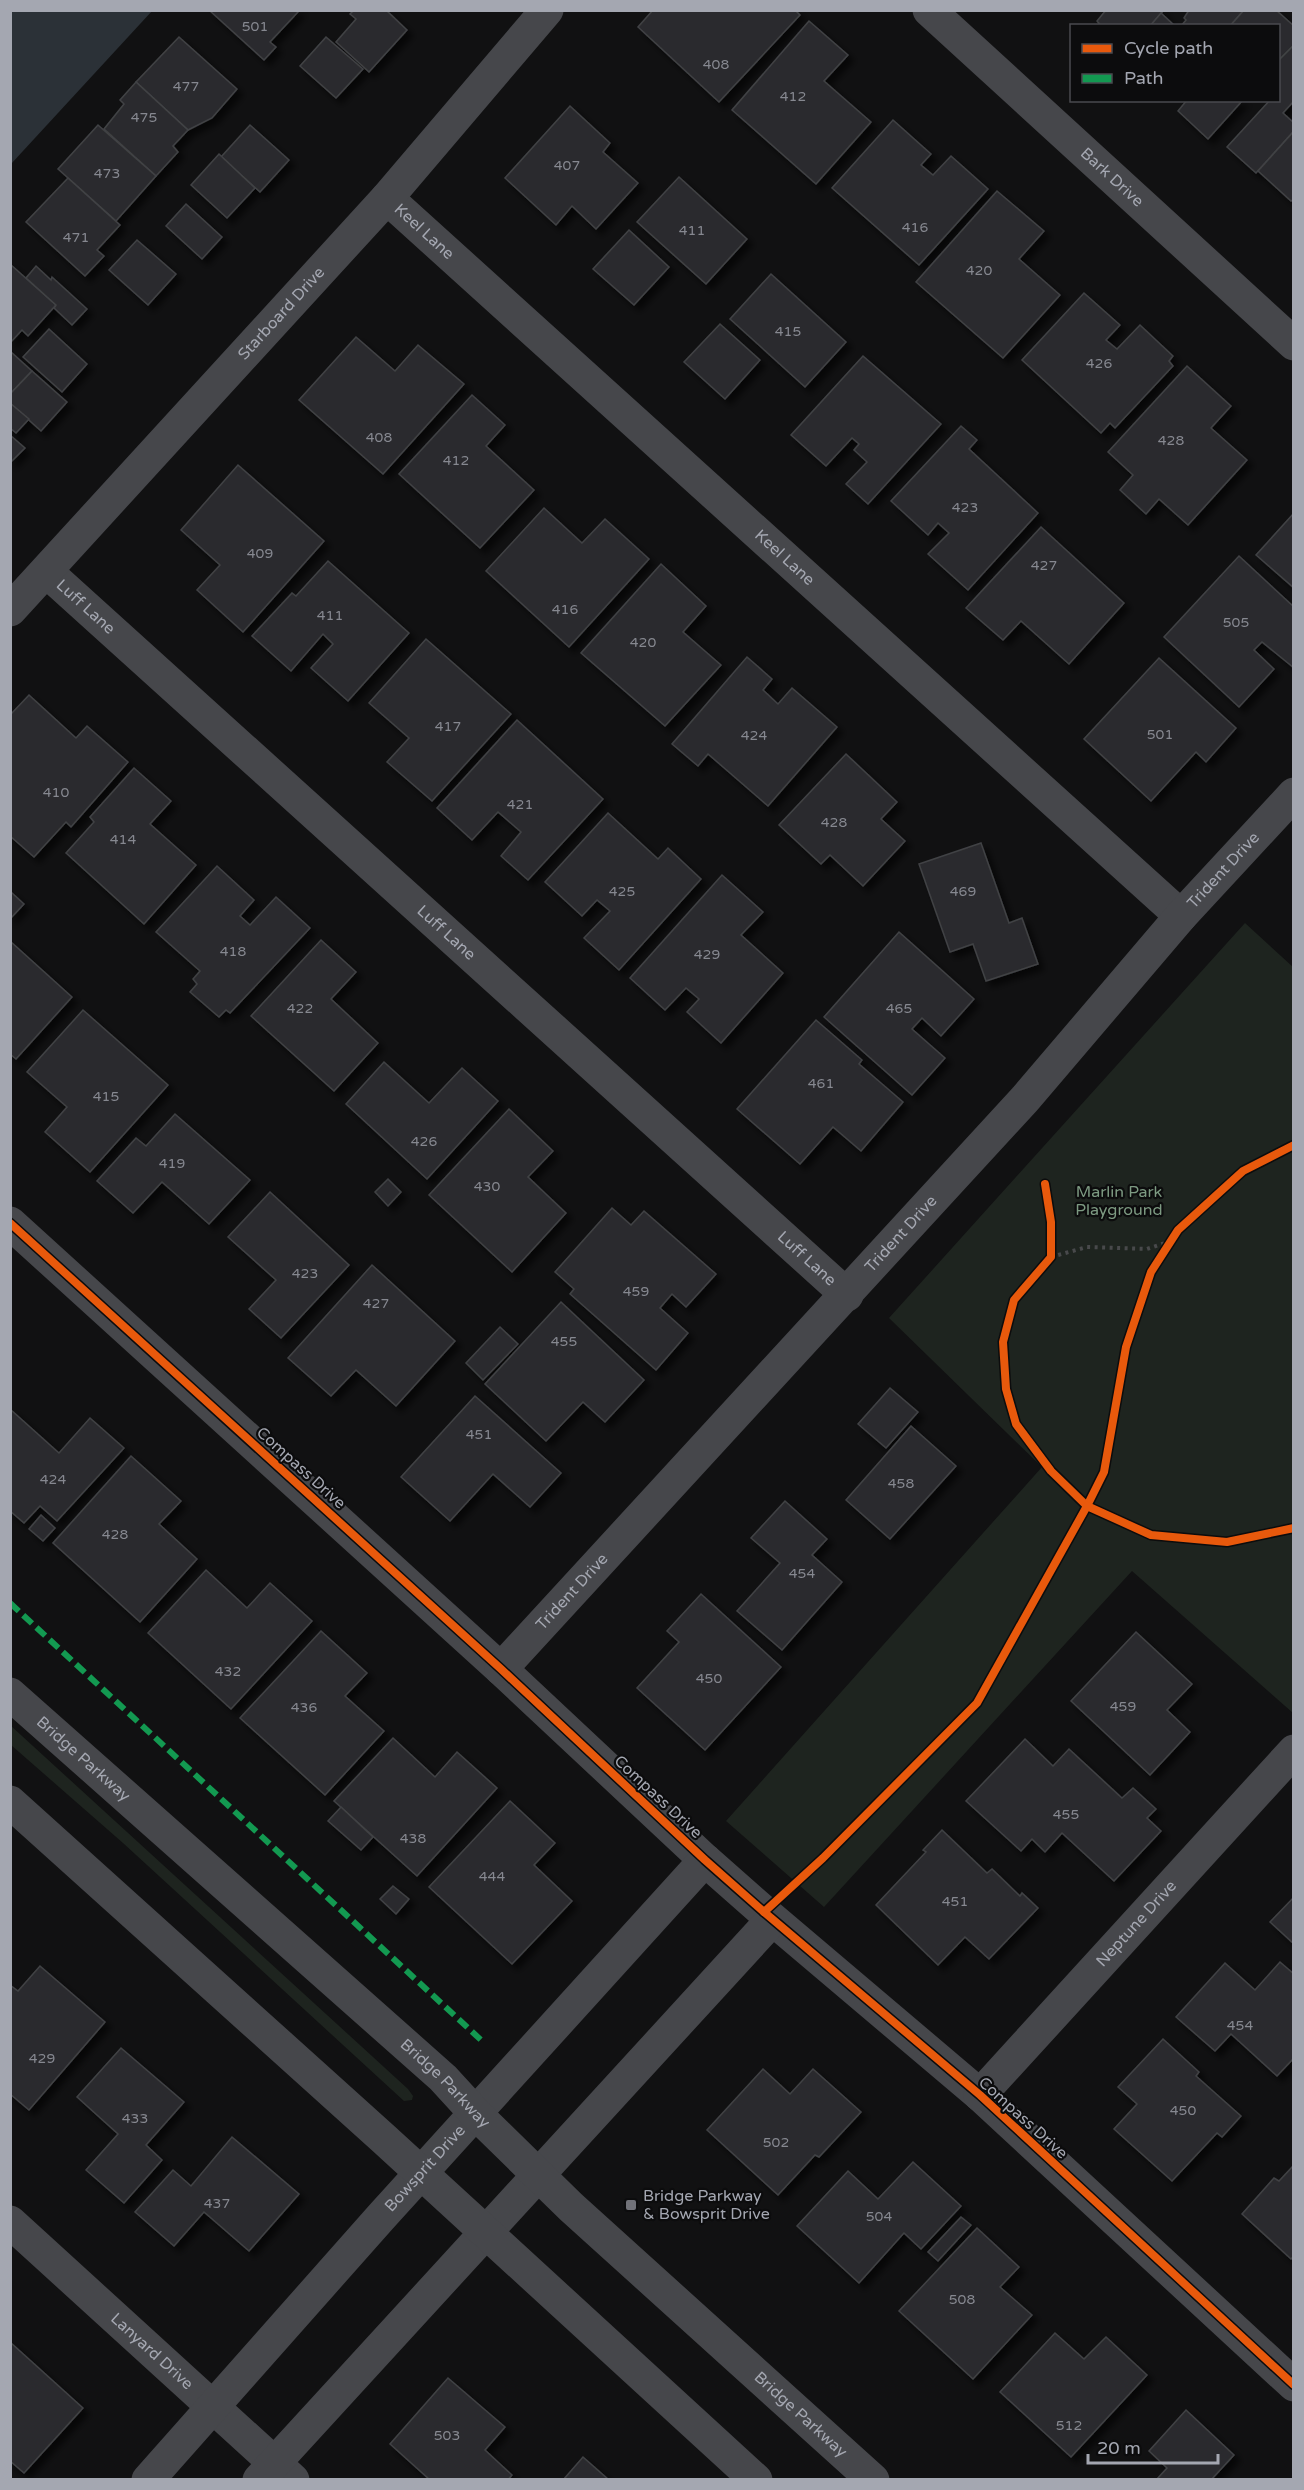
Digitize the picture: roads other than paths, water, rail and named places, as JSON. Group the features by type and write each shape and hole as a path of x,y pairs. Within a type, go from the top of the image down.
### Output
{"street":[{"name":"Starboard Drive","path":"10,610 387,198 548,10"},
{"name":"Bark Drive","path":"929,10 1293,344"},
{"name":"Keel Lane","path":"387,198 1181,916"},
{"name":"Luff Lane","path":"47,572 847,1295"},
{"name":"Trident Drive","path":"501,1669 1025,1099 1181,916 1293,794"},
{"name":"Compass Drive","path":"10,1223 501,1669 705,1860 772,1920 980,2095 1293,2385"},
{"name":"Bridge Parkway","path":"10,1694 443,2078 538,2176 873,2480"},
{"name":"Neptune Drive","path":"980,2095 1293,1751"},
{"path":"10,1802 422,2174 756,2480"},
{"name":"Bowsprit Drive","path":"148,2480 381,2217 705,1860"},
{"path":"276,2474 486,2233 772,1920"},
{"name":"Lanyard Drive","path":"10,2222 213,2408 276,2474"}],"place":[{"name":"Bridge Parkway & Bowsprit Drive","path":"631,2205"}],"park label":[{"name":"Marlin Park Playground","path":"1119,1201"}]}
